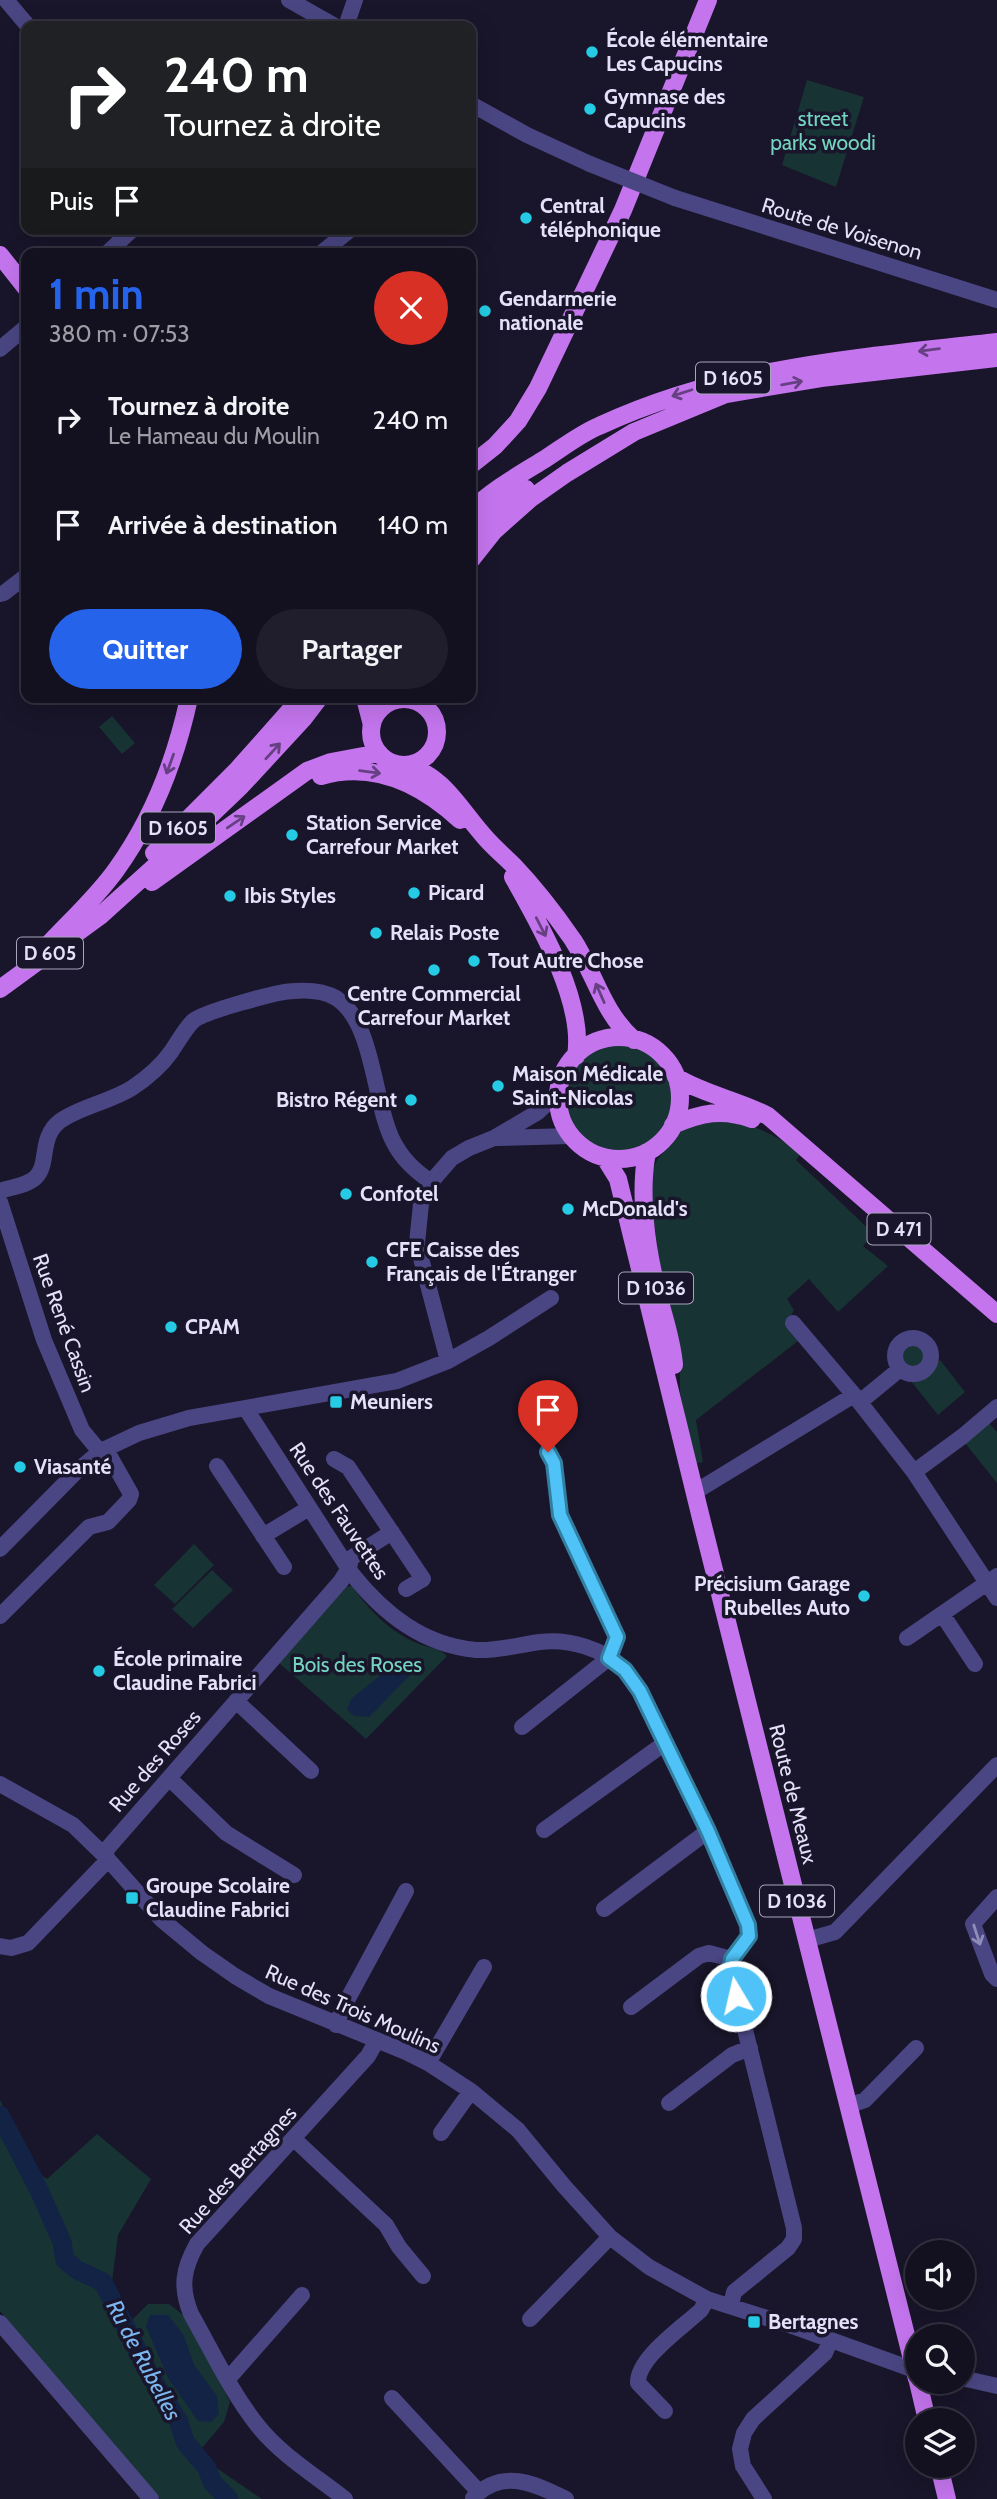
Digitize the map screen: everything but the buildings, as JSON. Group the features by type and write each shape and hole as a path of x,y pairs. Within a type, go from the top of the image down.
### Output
{"main road":[{"path":"476,447 503,421 544,352 614,208 696,0"},
{"path":"476,461 495,446 518,421 538,388 623,210 708,0"},
{"path":"0,255 21,282"},
{"name":"D 1605","path":"476,506 493,492 596,427 661,400 721,381 803,364 997,342"},
{"name":"D 1605","path":"476,528 491,514 547,475 586,452 726,394 821,378 997,358"},
{"path":"476,553 494,531 530,499 634,432"},
{"path":"47,946 91,900 133,844 164,782 182,731 188,703"},
{"name":"D 1605","path":"47,946 130,876 238,769 297,703"},
{"name":"D 1605","path":"100,916 241,786 315,703"},
{"path":"366,703 372,725 371,735 379,753 387,760 431,776 449,791 481,833 513,864 546,904 579,952 611,1016 634,1040 658,1052 676,1077 679,1104 673,1125 664,1139 647,1152 623,1159 606,1158 584,1148 571,1136 561,1118 558,1093 565,1070 585,1048 603,1040 634,1040"},
{"path":"372,725 382,707 392,703"},
{"path":"423,703 435,720 438,762 449,791"},
{"path":"405,765 424,758 436,741"},
{"path":"100,916 158,879 293,780 321,765 379,753"},
{"path":"281,790 328,774 358,770 380,773 396,777 438,799 464,823 481,833"},
{"path":"494,848 531,908 554,956 575,1023 578,1044 576,1056"},
{"name":"D 605","path":"0,989 100,916"},
{"name":"D 605","path":"0,979 47,946"},
{"name":"D 471","path":"676,1077 695,1088 768,1116 997,1314"},
{"name":"D 471","path":"673,1125 708,1112 733,1113 761,1122 801,1144"},
{"name":"Route de Meaux","path":"647,1152 643,1171 645,1215 655,1285 670,1334 678,1423"},
{"name":"Route de Meaux","path":"606,1158 618,1179 905,2329"},
{"path":"942,2478 947,2499"}],"street":[{"path":"6,0 24,21"},
{"path":"289,0 326,21"},
{"path":"348,21 355,0"},
{"name":"Route de Voisenon","path":"476,107 527,135 590,164 675,198 997,299"},
{"path":"112,248 127,235"},
{"path":"327,248 344,235"},
{"path":"0,349 21,331"},
{"path":"0,594 21,580"},
{"path":"0,1191 36,1178 41,1169 47,1139 54,1127 71,1115 121,1094 142,1081 170,1054 192,1022 206,1013 292,991 314,991 335,998 352,1014 361,1029 388,1131 405,1161 430,1182"},
{"path":"448,1361 417,1243 421,1204 430,1182 452,1158 469,1147 495,1138 538,1112 558,1093"},
{"path":"495,1138 571,1136"},
{"name":"Rue René Cassin","path":"0,1202 31,1303 66,1395 82,1430 108,1455 129,1488 129,1500 108,1522 89,1527 0,1616"},
{"path":"0,1549 76,1472 101,1451 155,1427 189,1418 397,1381 448,1361 489,1339 551,1298"},
{"path":"793,1323 857,1398 914,1472 992,1580 997,1598"},
{"path":"695,1492 900,1370"},
{"path":"914,1472 997,1407"},
{"name":"Rue des Fauvettes","path":"246,1409 349,1568 369,1595 397,1621 432,1639 459,1647 495,1650 558,1641 586,1647 609,1658"},
{"path":"522,1727 609,1658 617,1637 560,1515 554,1463 548,1452"},
{"path":"334,1459 348,1467 423,1579 406,1589"},
{"path":"217,1466 284,1567"},
{"path":"263,1536 309,1508"},
{"name":"Rue des Roses","path":"0,1946 11,1948 28,1943 104,1864 107,1849 341,1581 349,1568 351,1558 392,1532"},
{"path":"906,1638 992,1580"},
{"path":"942,1614 975,1664"},
{"path":"609,1658 625,1670 640,1691 708,1831 748,1925 749,1936 732,1959 730,1969 794,2228 794,2239 788,2248 734,2292 731,2305"},
{"path":"236,1700 311,1771"},
{"path":"544,1830 665,1743"},
{"path":"807,1940 835,1932 997,1765"},
{"path":"169,1778 226,1833 294,1875"},
{"name":"Rue des Trois Moulins","path":"0,1784 73,1825 105,1856 161,1919 234,1976 269,1996 428,2063 471,2091 517,2130 610,2237 649,2267 707,2299 830,2341 905,2371"},
{"path":"604,1909 708,1831"},
{"path":"336,2025 406,1891"},
{"path":"997,1897 973,1924 992,1975 997,1979"},
{"path":"631,2007 699,1956 709,1953 732,1959"},
{"path":"428,2063 484,1967"},
{"name":"Rue des Bertagnes","path":"345,2499 276,2445 258,2427 191,2314 185,2300 184,2272 197,2244 209,2229 368,2056 377,2040"},
{"path":"669,2103 732,2055 750,2048"},
{"path":"848,2106 865,2100 916,2048"},
{"path":"441,2133 471,2091"},
{"path":"294,2139 386,2225 422,2276"},
{"path":"530,2319 610,2237"},
{"path":"228,2379 302,2295"},
{"path":"665,2411 638,2383 638,2373 645,2361 701,2310 707,2299"},
{"path":"0,2323 151,2499"},
{"path":"764,2499 743,2466 740,2449 744,2433 753,2419 825,2353 830,2341"},
{"path":"975,2381 997,2386"},
{"path":"392,2398 475,2496 490,2485 515,2480 536,2484 566,2499"}],"green space":[{"name":"street parks woodi","path":"807,80 864,97 836,187 782,165"},
{"path":"112,716 135,743 122,754 99,727"},
{"path":"619,1045 640,1049 657,1061 669,1078 673,1099 669,1120 657,1137 640,1149 619,1153 598,1149 581,1137 569,1120 565,1099 569,1078 581,1061 598,1049"},
{"path":"726,1118 765,1132 801,1153 796,1160 874,1234 863,1246 888,1266 838,1312 809,1279 787,1299 794,1310 787,1324 798,1341 696,1420 703,1462 694,1464 662,1283 652,1205 651,1174 657,1160 683,1129 700,1120"},
{"path":"914,1342 924,1346 928,1356 924,1366 914,1370 904,1366 900,1356 904,1346"},
{"path":"940,1360 965,1392 938,1415 910,1380 924,1376"},
{"path":"989,1423 997,1432 997,1483 965,1443"},
{"path":"194,1544 214,1565 175,1604 154,1585"},
{"path":"212,1570 233,1590 193,1628 172,1609"},
{"name":"Bois des Roses","path":"352,1586 373,1612 389,1626 407,1638 447,1656 366,1739 279,1663 343,1587"},
{"path":"0,2100 35,2170 47,2179 97,2134 151,2179 118,2235 112,2282 129,2323 148,2304 169,2304 186,2317 230,2402 224,2422 202,2448 208,2462 262,2499 160,2499 0,2311"}],"water":[{"path":"403,1661 414,1665 413,1672 369,1717 355,1716 347,1710 351,1699 392,1666"},
{"path":"150,2315 168,2315 184,2336 194,2365 217,2396 219,2414 211,2422 198,2421 168,2378 146,2326"}],"waterway":[{"name":"Ru de Rubelles","path":"0,2115 38,2188 62,2242 65,2260 77,2270 103,2282 150,2375 179,2422 185,2442 207,2468 212,2482 229,2499"}],"place":[{"name":"École élémentaire Les Capucins","path":"592,52"},
{"name":"Gymnase des Capucins","path":"590,109"},
{"name":"Central téléphonique","path":"526,218"},
{"name":"Gendarmerie nationale","path":"485,311"},
{"name":"Station Service Carrefour Market","path":"292,835"},
{"name":"Picard","path":"414,893"},
{"name":"Ibis Styles","path":"230,896"},
{"name":"Relais Poste","path":"376,933"},
{"name":"Tout Autre Chose","path":"474,961"},
{"name":"Centre Commercial Carrefour Market","path":"434,970"},
{"name":"Maison Médicale Saint-Nicolas","path":"498,1086"},
{"name":"Bistro Régent","path":"411,1100"},
{"name":"Confotel","path":"346,1194"},
{"name":"McDonald's","path":"568,1209"},
{"name":"CFE Caisse des Français de l'Étranger","path":"372,1262"},
{"name":"CPAM","path":"171,1327"},
{"name":"Meuniers","path":"336,1402"},
{"name":"Viasanté","path":"20,1467"},
{"name":"Précisium Garage Rubelles Auto","path":"864,1596"},
{"name":"École primaire Claudine Fabrici","path":"99,1671"},
{"name":"Groupe Scolaire Claudine Fabrici","path":"132,1898"},
{"name":"Bertagnes","path":"754,2322"}],"route":[{"path":"548,1452 554,1463 560,1515 617,1637 609,1658 625,1670 640,1691 708,1831 748,1925 749,1936 732,1959 730,1969 736,1996"}]}
